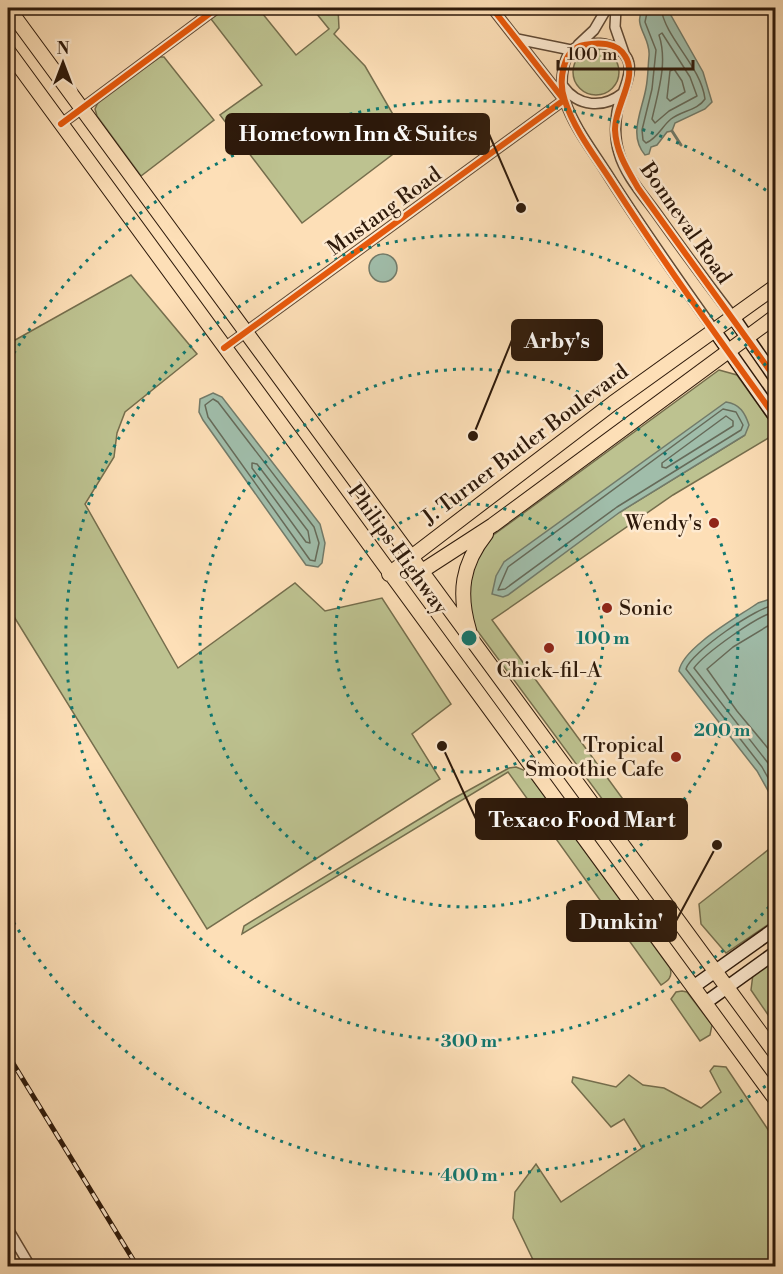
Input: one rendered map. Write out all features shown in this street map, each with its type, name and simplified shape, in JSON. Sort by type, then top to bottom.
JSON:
[{"type":"main road","name":"Philips Highway","points":[[8,8],[776,1054]]},
{"type":"main road","name":"Philips Highway","points":[[8,51],[776,1100]]},
{"type":"main road","name":"J. Turner Butler Boulevard","points":[[389,574],[410,555],[776,286]]},
{"type":"main road","name":"J. Turner Butler Boulevard","points":[[389,574],[422,570],[493,525],[776,316]]},
{"type":"main road","points":[[473,644],[464,612],[463,577],[474,551],[493,525]]},
{"type":"main road","points":[[519,750],[542,735]]},
{"type":"street","points":[[61,124],[218,8]]},
{"type":"street","name":"Bonneval Road","points":[[492,8],[564,100],[582,135],[642,229],[776,418]]},
{"type":"street","points":[[574,48],[594,30],[607,8]]},
{"type":"street","name":"Bonneval Road","points":[[616,8],[615,27],[628,62],[629,79],[617,110],[615,129],[619,154],[638,188],[776,379]]},
{"type":"street","points":[[517,39],[574,48],[597,42],[613,46],[624,53]]},
{"type":"street","name":"Bonneval Road","points":[[564,100],[564,66],[574,48]]},
{"type":"street","points":[[563,86],[573,97],[586,103],[605,103],[623,93]]},
{"type":"street","name":"Mustang Road","points":[[224,348],[564,100]]},
{"type":"street","points":[[693,987],[776,928]]},
{"type":"street","points":[[705,1003],[776,952]]},
{"type":"street","points":[[8,1229],[30,1266]]},
{"type":"green space","points":[[227,8],[258,8],[296,55],[329,29],[312,8],[338,8],[339,28],[334,34],[365,66],[409,142],[302,223],[220,115],[262,85],[211,19]]},
{"type":"green space","points":[[596,49],[612,56],[619,72],[612,88],[596,95],[580,88],[573,72],[580,56]]},
{"type":"green space","points":[[160,57],[164,57],[214,120],[141,176],[97,116],[95,109],[99,100]]},
{"type":"green space","points":[[131,275],[197,354],[125,412],[117,433],[114,457],[85,504],[178,668],[295,583],[325,611],[382,598],[451,704],[412,734],[440,779],[207,929],[8,607],[8,344]]},
{"type":"green space","points":[[719,370],[737,375],[775,428],[775,434],[673,495],[492,620],[644,828],[631,830],[620,823],[476,629],[470,617],[466,581],[488,539]],"holes":[[[745,435],[620,512],[504,562]]]},
{"type":"green space","points":[[516,767],[526,771],[670,968],[670,976],[664,983],[661,985],[508,772],[242,934],[244,926],[449,801],[509,768]]},
{"type":"green space","points":[[768,850],[775,854],[775,920],[726,953],[701,924],[699,904]]},
{"type":"green space","points":[[775,958],[775,1025],[751,990],[753,974]]},
{"type":"green space","points":[[676,992],[687,992],[712,1025],[710,1035],[700,1041],[671,999]]},
{"type":"green space","points":[[714,1066],[726,1067],[775,1140],[775,1266],[536,1266],[513,1218],[515,1192],[536,1164],[561,1202],[642,1148],[624,1119],[611,1127],[572,1082],[573,1077],[616,1087],[629,1075],[643,1085],[664,1088],[701,1108],[721,1092],[710,1071]]},
{"type":"water","points":[[643,8],[665,8],[669,12],[703,72],[712,102],[705,109],[675,123],[672,131],[667,132],[657,145],[651,147],[649,154],[645,155],[637,139],[638,123],[647,84],[649,56],[640,20]]},
{"type":"water","points":[[383,254],[393,258],[397,268],[393,278],[383,282],[373,278],[369,268],[373,258]]},
{"type":"water","points":[[213,393],[222,397],[320,524],[325,543],[322,563],[318,567],[306,565],[203,420],[199,412],[200,399]]},
{"type":"water","points":[[726,402],[735,405],[744,413],[749,425],[745,435],[620,512],[508,595],[503,597],[492,594],[496,576],[504,562]]},
{"type":"water","points":[[776,599],[775,803],[757,771],[679,671],[690,652],[700,643],[758,603]]},
{"type":"waterway","points":[[672,131],[681,145]]},
{"type":"railway","points":[[8,1055],[137,1266]]},
{"type":"cycle path","points":[[61,124],[217,8]]},
{"type":"cycle path","points":[[224,348],[564,100],[492,8]]},
{"type":"cycle path","points":[[776,379],[638,188],[623,160],[617,146],[615,130],[629,73],[629,64],[622,51],[601,43],[577,48],[566,59],[562,76],[565,101],[575,124],[654,246],[776,418]]},
{"type":"place","name":"Hometown Inn & Suites","points":[[521,208]]},
{"type":"place","name":"Arby's","points":[[473,436]]},
{"type":"place","name":"Wendy's","points":[[714,523]]},
{"type":"place","name":"Sonic","points":[[607,608]]},
{"type":"place","name":"Chick-fil-A","points":[[549,648]]},
{"type":"place","name":"Texaco Food Mart","points":[[442,746]]},
{"type":"place","name":"Tropical Smoothie Cafe","points":[[676,757]]},
{"type":"place","name":"Dunkin'","points":[[717,845]]}]
